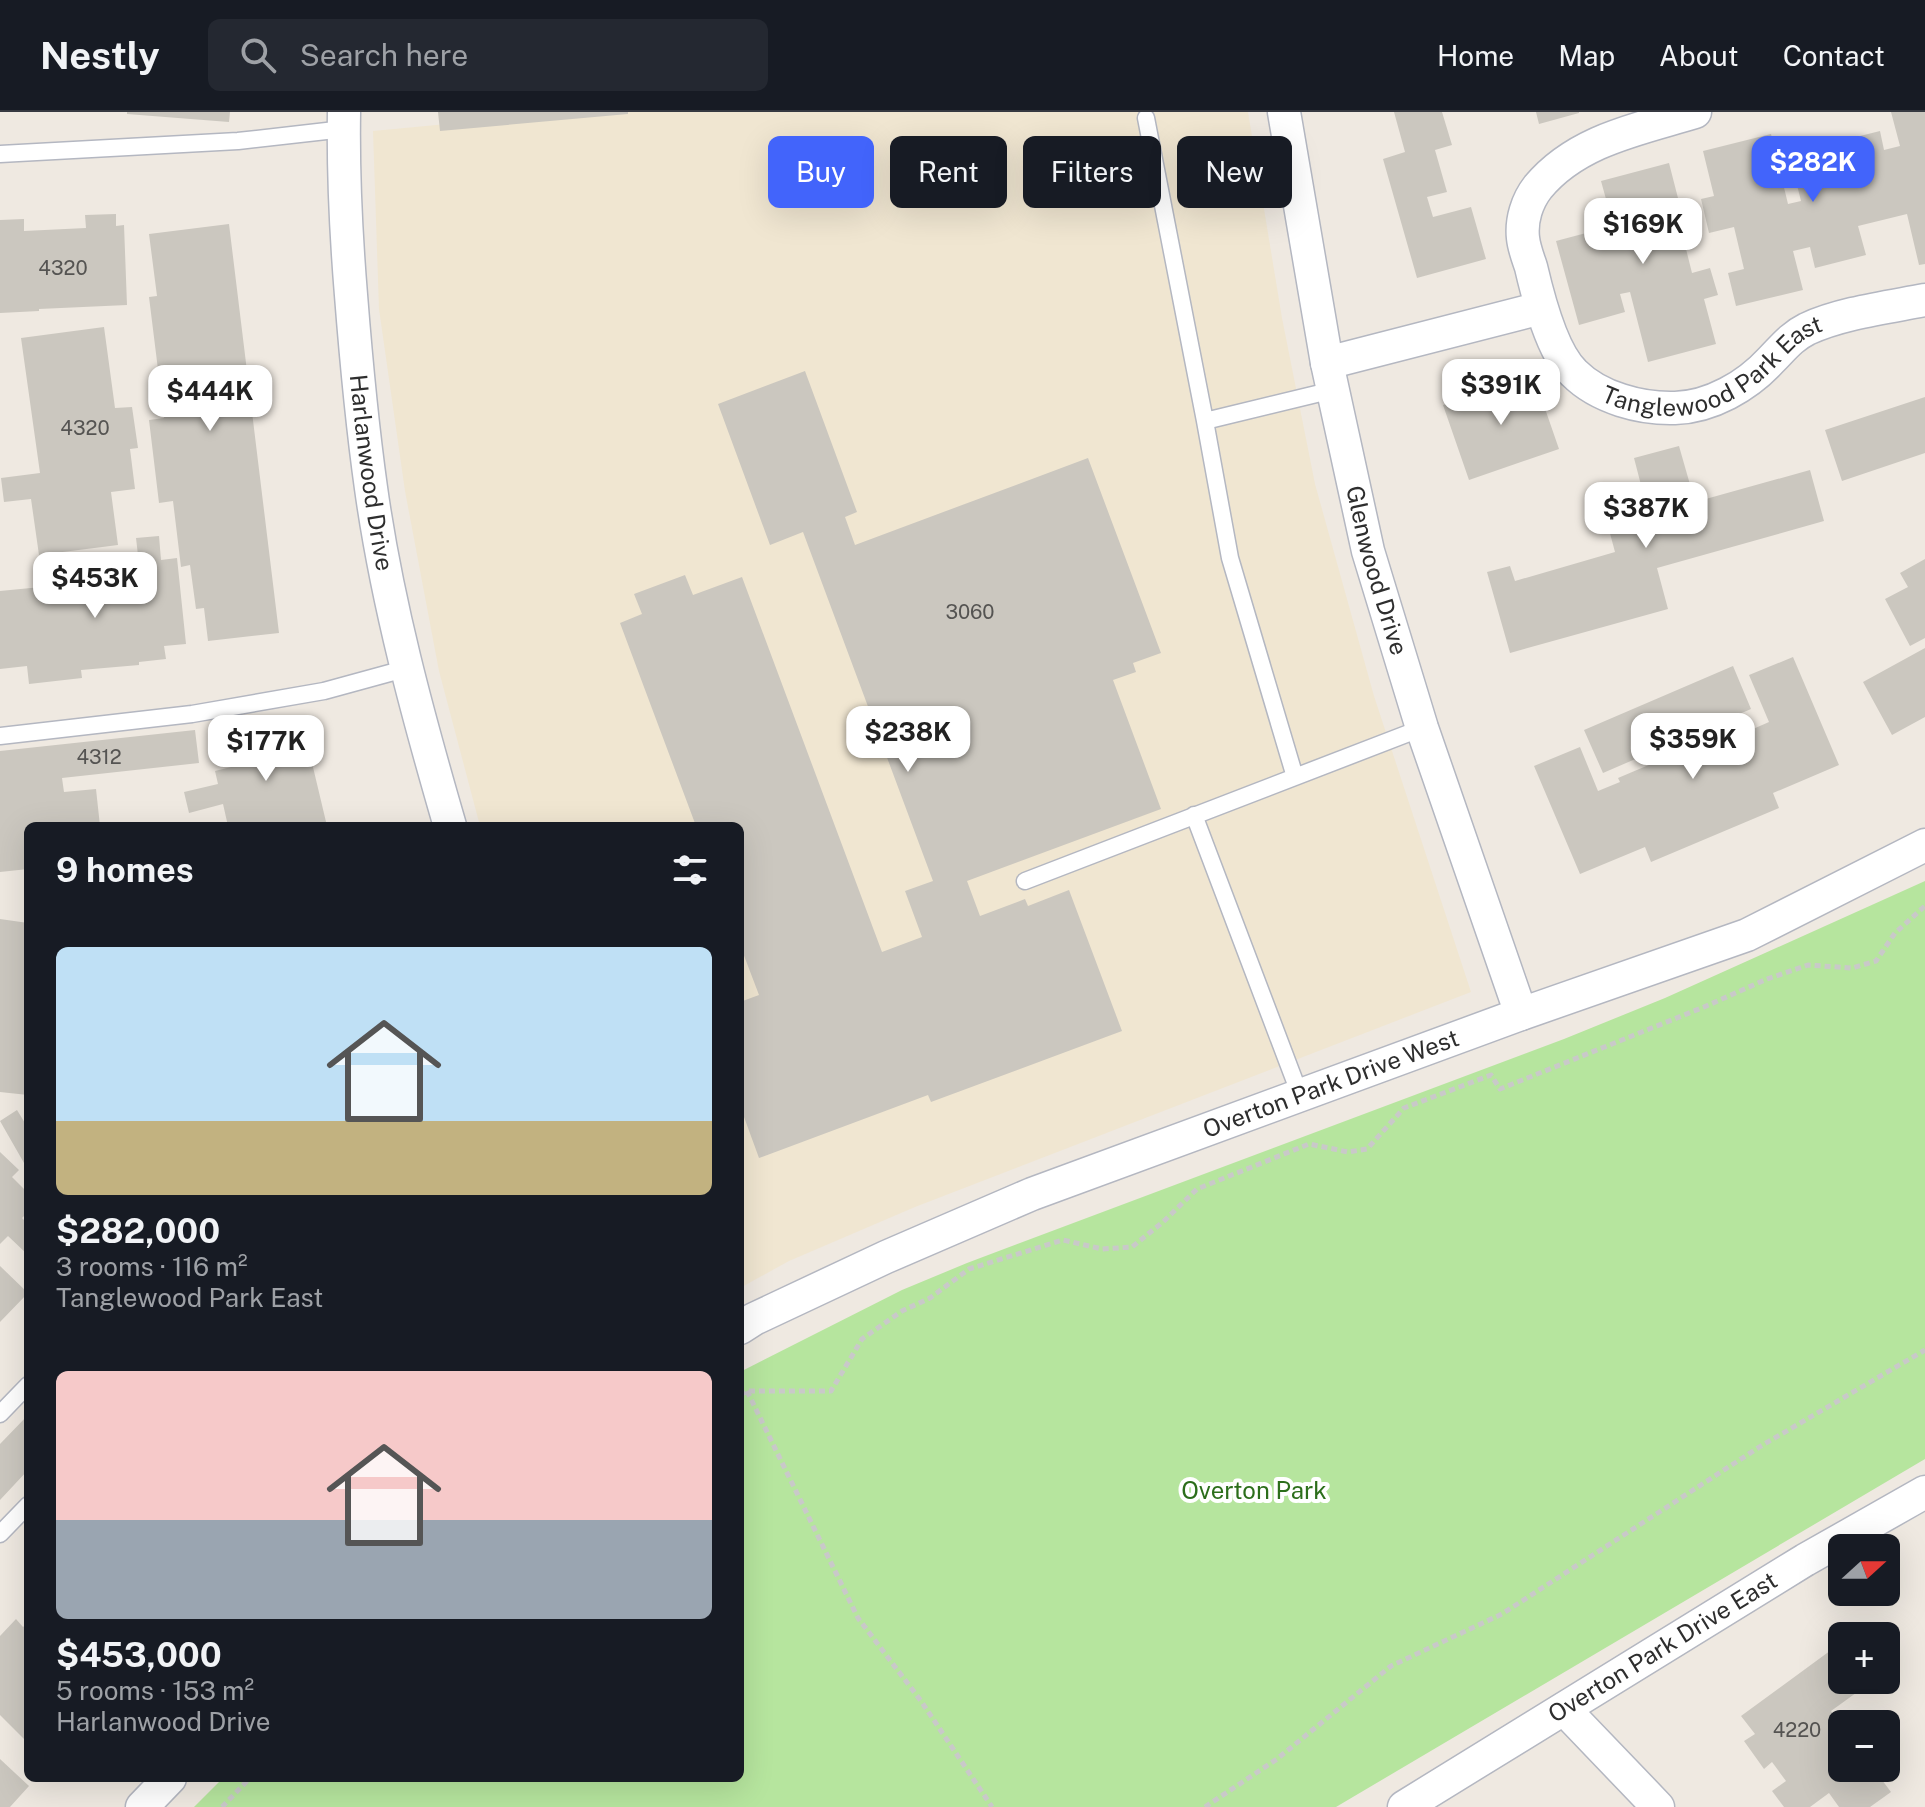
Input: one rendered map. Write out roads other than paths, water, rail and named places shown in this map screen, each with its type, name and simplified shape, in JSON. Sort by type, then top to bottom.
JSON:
[{"type":"street","name":"Glenwood Drive","points":[[1284,112],[1330,376],[1368,551],[1422,728],[1521,1014]]},
{"type":"street","name":"Tanglewood Park East","points":[[1695,112],[1587,147],[1559,165],[1537,189],[1525,209],[1523,238],[1541,308],[1558,348],[1573,373],[1600,391],[1638,405],[1677,408],[1717,399],[1745,383],[1788,340],[1809,328],[1925,300]]},
{"type":"street","name":"Harlanwood Drive","points":[[344,121],[354,344],[371,490],[389,590],[426,744],[449,822]]},
{"type":"street","points":[[1330,376],[1541,308]]},
{"type":"street","name":"Overton Park Drive West","points":[[744,1325],[886,1257],[1032,1194],[1521,1014],[1747,935],[1925,845]]},
{"type":"street","name":"Overton Park Drive East","points":[[1404,1807],[1805,1560],[1925,1492]]},
{"type":"street","points":[[1564,1709],[1658,1807]]},
{"type":"street","points":[[142,1807],[166,1782]]},
{"type":"lane","points":[[1146,118],[1230,558],[1295,777]]},
{"type":"lane","points":[[0,154],[238,141],[344,121]]},
{"type":"lane","points":[[1205,421],[1330,376]]},
{"type":"lane","points":[[0,736],[192,714],[324,691],[408,668]]},
{"type":"lane","points":[[1025,881],[1422,728]]},
{"type":"lane","points":[[1194,815],[1300,1095]]},
{"type":"lane","points":[[0,1414],[24,1389]]},
{"type":"lane","points":[[0,1534],[24,1509]]},
{"type":"park label","name":"Overton Park","points":[[1254,1491]]}]
